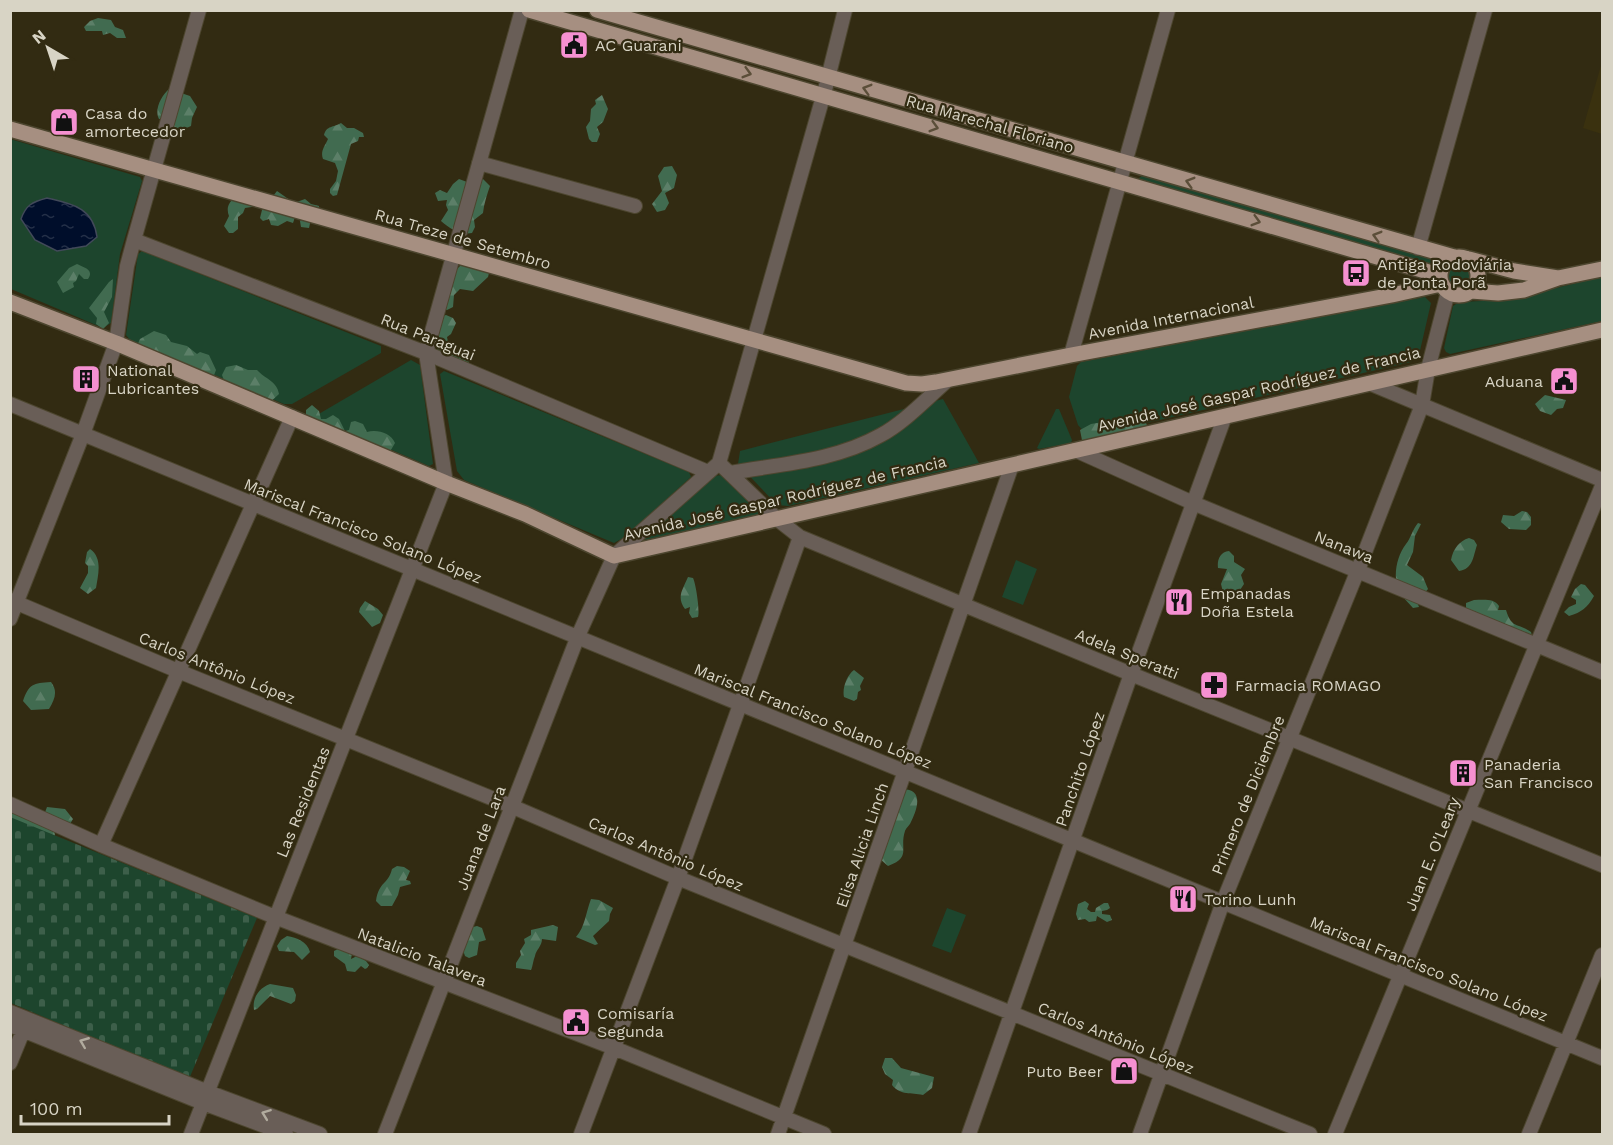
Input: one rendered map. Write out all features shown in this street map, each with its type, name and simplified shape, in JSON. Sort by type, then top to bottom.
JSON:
[{"type":"main road","name":"Rua Marechal Floriano","points":[[529,10],[1119,181],[1443,284]]},
{"type":"main road","name":"Rua Marechal Floriano","points":[[597,10],[1418,248],[1514,271],[1558,278]]},
{"type":"main road","points":[[720,66],[725,48]]},
{"type":"main road","name":"Rua Treze de Setembro","points":[[10,129],[906,383]]},
{"type":"main road","points":[[1037,157],[1043,140]]},
{"type":"main road","points":[[1471,291],[1478,281],[1474,263],[1461,258],[1444,264],[1443,284],[1459,295],[1471,291],[1498,293],[1524,290],[1558,278],[1602,269]]},
{"type":"main road","name":"Avenida Internacional","points":[[906,383],[922,384],[948,380],[1443,284]]},
{"type":"main road","name":"Avenida José Gaspar Rodríguez de Francia","points":[[10,302],[116,343],[446,483],[525,514],[614,556],[1602,330]]},
{"type":"street","points":[[10,619],[14,602],[83,434],[116,343],[127,266],[199,10]]},
{"type":"street","points":[[446,483],[426,353],[522,10]]},
{"type":"street","points":[[614,556],[714,467],[754,340],[845,10]]},
{"type":"street","points":[[1071,355],[1168,10]]},
{"type":"street","points":[[1418,248],[1485,10]]},
{"type":"street","points":[[479,163],[635,206]]},
{"type":"street","name":"Rua Paraguai","points":[[134,240],[730,473]]},
{"type":"street","name":"Primero de Diciembre","points":[[1140,1134],[1223,902],[1358,570],[1422,405],[1443,284]]},
{"type":"street","points":[[730,473],[831,456],[855,447],[882,435],[948,380]]},
{"type":"street","points":[[1369,383],[1602,480]]},
{"type":"street","name":"Mariscal Francisco Solano López","points":[[10,404],[1602,1058]]},
{"type":"street","name":"Panchito López","points":[[969,1134],[1131,674],[1226,416]]},
{"type":"street","points":[[101,844],[292,417]]},
{"type":"street","name":"Nanawa","points":[[1075,450],[1193,503],[1602,672]]},
{"type":"street","name":"Elisa Alicia Linch","points":[[778,1134],[1012,465]]},
{"type":"street","name":"Adela Speratti","points":[[730,473],[777,519],[800,537],[1602,865]]},
{"type":"street","name":"Las Residentas","points":[[191,1134],[446,483]]},
{"type":"street","name":"Juan E. O'Leary","points":[[1335,1134],[1602,486]]},
{"type":"street","points":[[581,1134],[678,878],[800,537]]},
{"type":"street","name":"Juana de Lara","points":[[385,1134],[578,636],[614,556]]},
{"type":"street","name":"Carlos Antônio López","points":[[14,602],[512,806],[678,878],[1310,1134]]},
{"type":"street","name":"Natalicio Talavera","points":[[10,804],[275,917],[614,1048],[824,1134]]},
{"type":"street","points":[[1529,1134],[1602,955]]},
{"type":"street","points":[[10,1012],[21,1025],[205,1098],[289,1131],[320,1134]]},
{"type":"street","points":[[10,1063],[21,1025]]},
{"type":"shaded area","points":[[1602,62],[1602,134],[1583,128]]},
{"type":"green space","points":[[98,18],[111,20],[115,27],[123,30],[126,38],[117,38],[110,33],[103,35],[102,31],[86,31],[84,27],[90,21]]},
{"type":"green space","points":[[169,89],[190,96],[197,107],[191,126],[179,129],[159,119],[157,112],[159,103]]},
{"type":"green space","points":[[602,95],[608,109],[603,122],[597,127],[600,134],[597,142],[592,142],[586,127],[590,121],[591,109],[596,104],[595,100]]},
{"type":"green space","points":[[341,123],[347,128],[354,128],[363,133],[364,137],[359,137],[358,141],[351,144],[337,195],[333,196],[330,189],[336,181],[338,171],[335,163],[323,159],[322,151],[328,139],[324,135],[325,132]]},
{"type":"green space","points":[[10,139],[140,177],[142,181],[120,254],[111,323],[103,328],[11,289]]},
{"type":"green space","points":[[672,166],[677,175],[674,188],[665,193],[669,203],[665,210],[657,212],[652,204],[662,191],[658,176],[664,167]]},
{"type":"green space","points":[[1143,175],[1431,258],[1433,261],[1430,264],[1141,181],[1139,178]]},
{"type":"green space","points":[[482,178],[490,186],[483,213],[474,220],[475,227],[472,233],[455,231],[448,227],[441,221],[448,210],[447,200],[438,201],[435,193],[440,190],[447,193],[459,179],[467,182]]},
{"type":"green space","points":[[252,189],[261,195],[258,206],[245,208],[238,217],[238,229],[229,233],[224,226],[229,216],[230,202],[238,195]]},
{"type":"green space","points":[[277,191],[294,203],[305,199],[319,206],[319,213],[311,219],[309,228],[301,227],[300,221],[303,218],[295,217],[293,223],[287,221],[278,226],[271,225],[269,219],[263,221],[260,218],[262,210]]},
{"type":"green space","points":[[142,251],[381,346],[381,353],[292,404],[284,404],[130,340],[126,335],[138,254]]},
{"type":"green space","points":[[464,262],[490,269],[488,277],[473,291],[460,289],[454,295],[453,307],[443,309],[450,281],[454,279],[456,270]]},
{"type":"green space","points":[[1460,262],[1469,266],[1473,275],[1469,284],[1460,288],[1451,284],[1447,275],[1451,266]]},
{"type":"green space","points":[[77,264],[87,269],[90,276],[84,279],[79,274],[73,283],[74,287],[63,293],[57,282],[69,268]]},
{"type":"green space","points":[[1602,277],[1602,321],[1450,354],[1444,348],[1453,306],[1459,302],[1505,300]]},
{"type":"green space","points":[[113,279],[112,297],[104,312],[109,323],[103,329],[96,324],[97,318],[89,308]]},
{"type":"green space","points":[[1425,297],[1431,303],[1419,355],[1411,362],[1095,435],[1086,434],[1078,425],[1069,397],[1077,366],[1081,362]]},
{"type":"green space","points":[[443,316],[453,318],[456,323],[447,337],[448,342],[467,353],[470,360],[467,366],[434,350]]},
{"type":"green space","points":[[154,331],[166,335],[171,342],[187,346],[197,354],[200,352],[209,355],[216,370],[213,378],[136,348],[140,339]]},
{"type":"green space","points":[[411,360],[420,365],[433,464],[429,466],[317,418],[317,415]]},
{"type":"green space","points":[[236,365],[248,370],[257,370],[273,383],[279,394],[267,405],[225,383],[222,375],[226,367]]},
{"type":"green space","points":[[444,371],[689,472],[691,477],[625,537],[614,543],[464,480],[457,471],[440,374]]},
{"type":"green space","points":[[1545,395],[1566,400],[1563,408],[1557,409],[1551,415],[1540,411],[1535,404]]},
{"type":"green space","points":[[943,399],[979,463],[788,506],[777,505],[738,464],[740,451]]},
{"type":"green space","points":[[312,405],[319,411],[321,419],[333,415],[339,419],[345,431],[349,430],[351,422],[355,421],[363,424],[367,432],[383,433],[395,443],[388,455],[306,423],[306,410]]},
{"type":"green space","points":[[1056,409],[1059,409],[1072,440],[1071,443],[1039,449],[1037,448]]},
{"type":"green space","points":[[1130,415],[1143,415],[1148,428],[1088,447],[1082,440],[1080,430],[1091,424],[1115,423]]},
{"type":"green space","points":[[722,475],[759,513],[757,516],[645,540],[644,538],[714,476]]},
{"type":"green space","points":[[1522,511],[1527,512],[1531,517],[1531,525],[1526,530],[1509,529],[1501,522],[1503,515],[1514,516]]},
{"type":"green space","points":[[1418,523],[1421,524],[1415,536],[1413,552],[1407,565],[1423,577],[1428,589],[1417,602],[1419,607],[1413,608],[1398,589],[1396,571],[1400,554]]},
{"type":"green space","points":[[1469,538],[1477,545],[1470,565],[1459,571],[1451,560],[1452,556],[1459,543]]},
{"type":"green space","points":[[90,549],[97,557],[98,572],[96,588],[88,594],[80,588],[88,573],[88,566],[85,563],[87,552]]},
{"type":"green space","points":[[1229,551],[1234,556],[1234,562],[1245,569],[1241,575],[1244,584],[1240,590],[1231,595],[1223,592],[1221,584],[1227,569],[1218,568],[1221,555]]},
{"type":"green space","points":[[1016,560],[1037,569],[1023,605],[1002,597]]},
{"type":"green space","points":[[688,577],[693,578],[695,586],[698,617],[692,618],[689,613],[690,607],[685,609],[681,601],[681,593]]},
{"type":"green space","points":[[1581,584],[1585,585],[1594,596],[1584,609],[1569,616],[1564,612],[1576,604],[1576,600],[1571,597]]},
{"type":"green space","points":[[1474,600],[1488,600],[1497,603],[1498,610],[1506,610],[1513,623],[1531,632],[1532,636],[1528,639],[1470,613],[1466,608],[1466,603]]},
{"type":"green space","points":[[365,601],[383,615],[380,623],[372,627],[359,612]]},
{"type":"green space","points":[[854,670],[864,678],[860,686],[861,690],[854,701],[844,697],[844,686]]},
{"type":"green space","points":[[51,682],[55,695],[49,709],[31,710],[23,701],[27,691],[32,685]]},
{"type":"green space","points":[[902,789],[914,792],[917,807],[905,831],[902,856],[888,866],[880,859]]},
{"type":"green space","points":[[10,807],[44,815],[47,807],[65,809],[73,819],[67,829],[54,828],[55,836],[11,823]]},
{"type":"green space","points":[[10,817],[257,918],[189,1079],[11,1003]]},
{"type":"green space","points":[[397,866],[410,871],[406,880],[411,884],[400,887],[392,906],[381,906],[376,901],[379,890],[392,869]]},
{"type":"green space","points":[[591,899],[599,900],[613,908],[609,921],[593,936],[598,944],[595,945],[576,937]]},
{"type":"green space","points":[[1085,901],[1089,904],[1087,909],[1091,912],[1095,912],[1096,908],[1104,903],[1108,903],[1110,908],[1102,911],[1102,914],[1110,915],[1112,920],[1107,922],[1097,916],[1096,921],[1078,920],[1076,914],[1078,904]]},
{"type":"green space","points":[[947,908],[966,915],[951,953],[932,946]]},
{"type":"green space","points":[[553,925],[558,927],[556,941],[542,939],[531,970],[516,968],[521,955],[520,951],[525,943],[524,939],[531,935],[531,930]]},
{"type":"green space","points":[[477,926],[482,928],[486,940],[479,942],[477,955],[469,958],[465,956],[462,947],[468,940],[467,934]]},
{"type":"green space","points":[[287,936],[301,941],[309,948],[310,952],[302,960],[294,952],[279,951],[277,946]]},
{"type":"green space","points":[[338,949],[343,951],[346,949],[352,954],[351,959],[357,956],[369,965],[365,969],[361,966],[355,972],[347,971],[345,964],[334,956],[334,951]]},
{"type":"green space","points":[[270,984],[293,988],[296,995],[295,1001],[291,1004],[270,996],[254,1010],[257,994]]},
{"type":"green space","points":[[885,1058],[892,1058],[901,1068],[934,1077],[932,1088],[923,1095],[899,1091],[892,1085],[893,1080],[885,1074],[882,1067]]},
{"type":"water","points":[[47,198],[80,208],[91,219],[97,237],[86,246],[57,251],[35,240],[21,219],[30,205]]},
{"type":"place","name":"AC Guarani","points":[[574,45]]},
{"type":"place","name":"Casa do amortecedor","points":[[64,122]]},
{"type":"place","name":"Antiga Rodoviária de Ponta Porã","points":[[1356,273]]},
{"type":"place","name":"National Lubricantes","points":[[86,379]]},
{"type":"place","name":"Aduana","points":[[1564,381]]},
{"type":"place","name":"Empanadas Doña Estela","points":[[1179,602]]},
{"type":"place","name":"Farmacia ROMAGO","points":[[1214,685]]},
{"type":"place","name":"Panaderia San Francisco","points":[[1463,773]]},
{"type":"place","name":"Torino Lunh","points":[[1183,899]]},
{"type":"place","name":"Comisaría Segunda","points":[[576,1022]]},
{"type":"place","name":"Puto Beer","points":[[1124,1071]]}]
